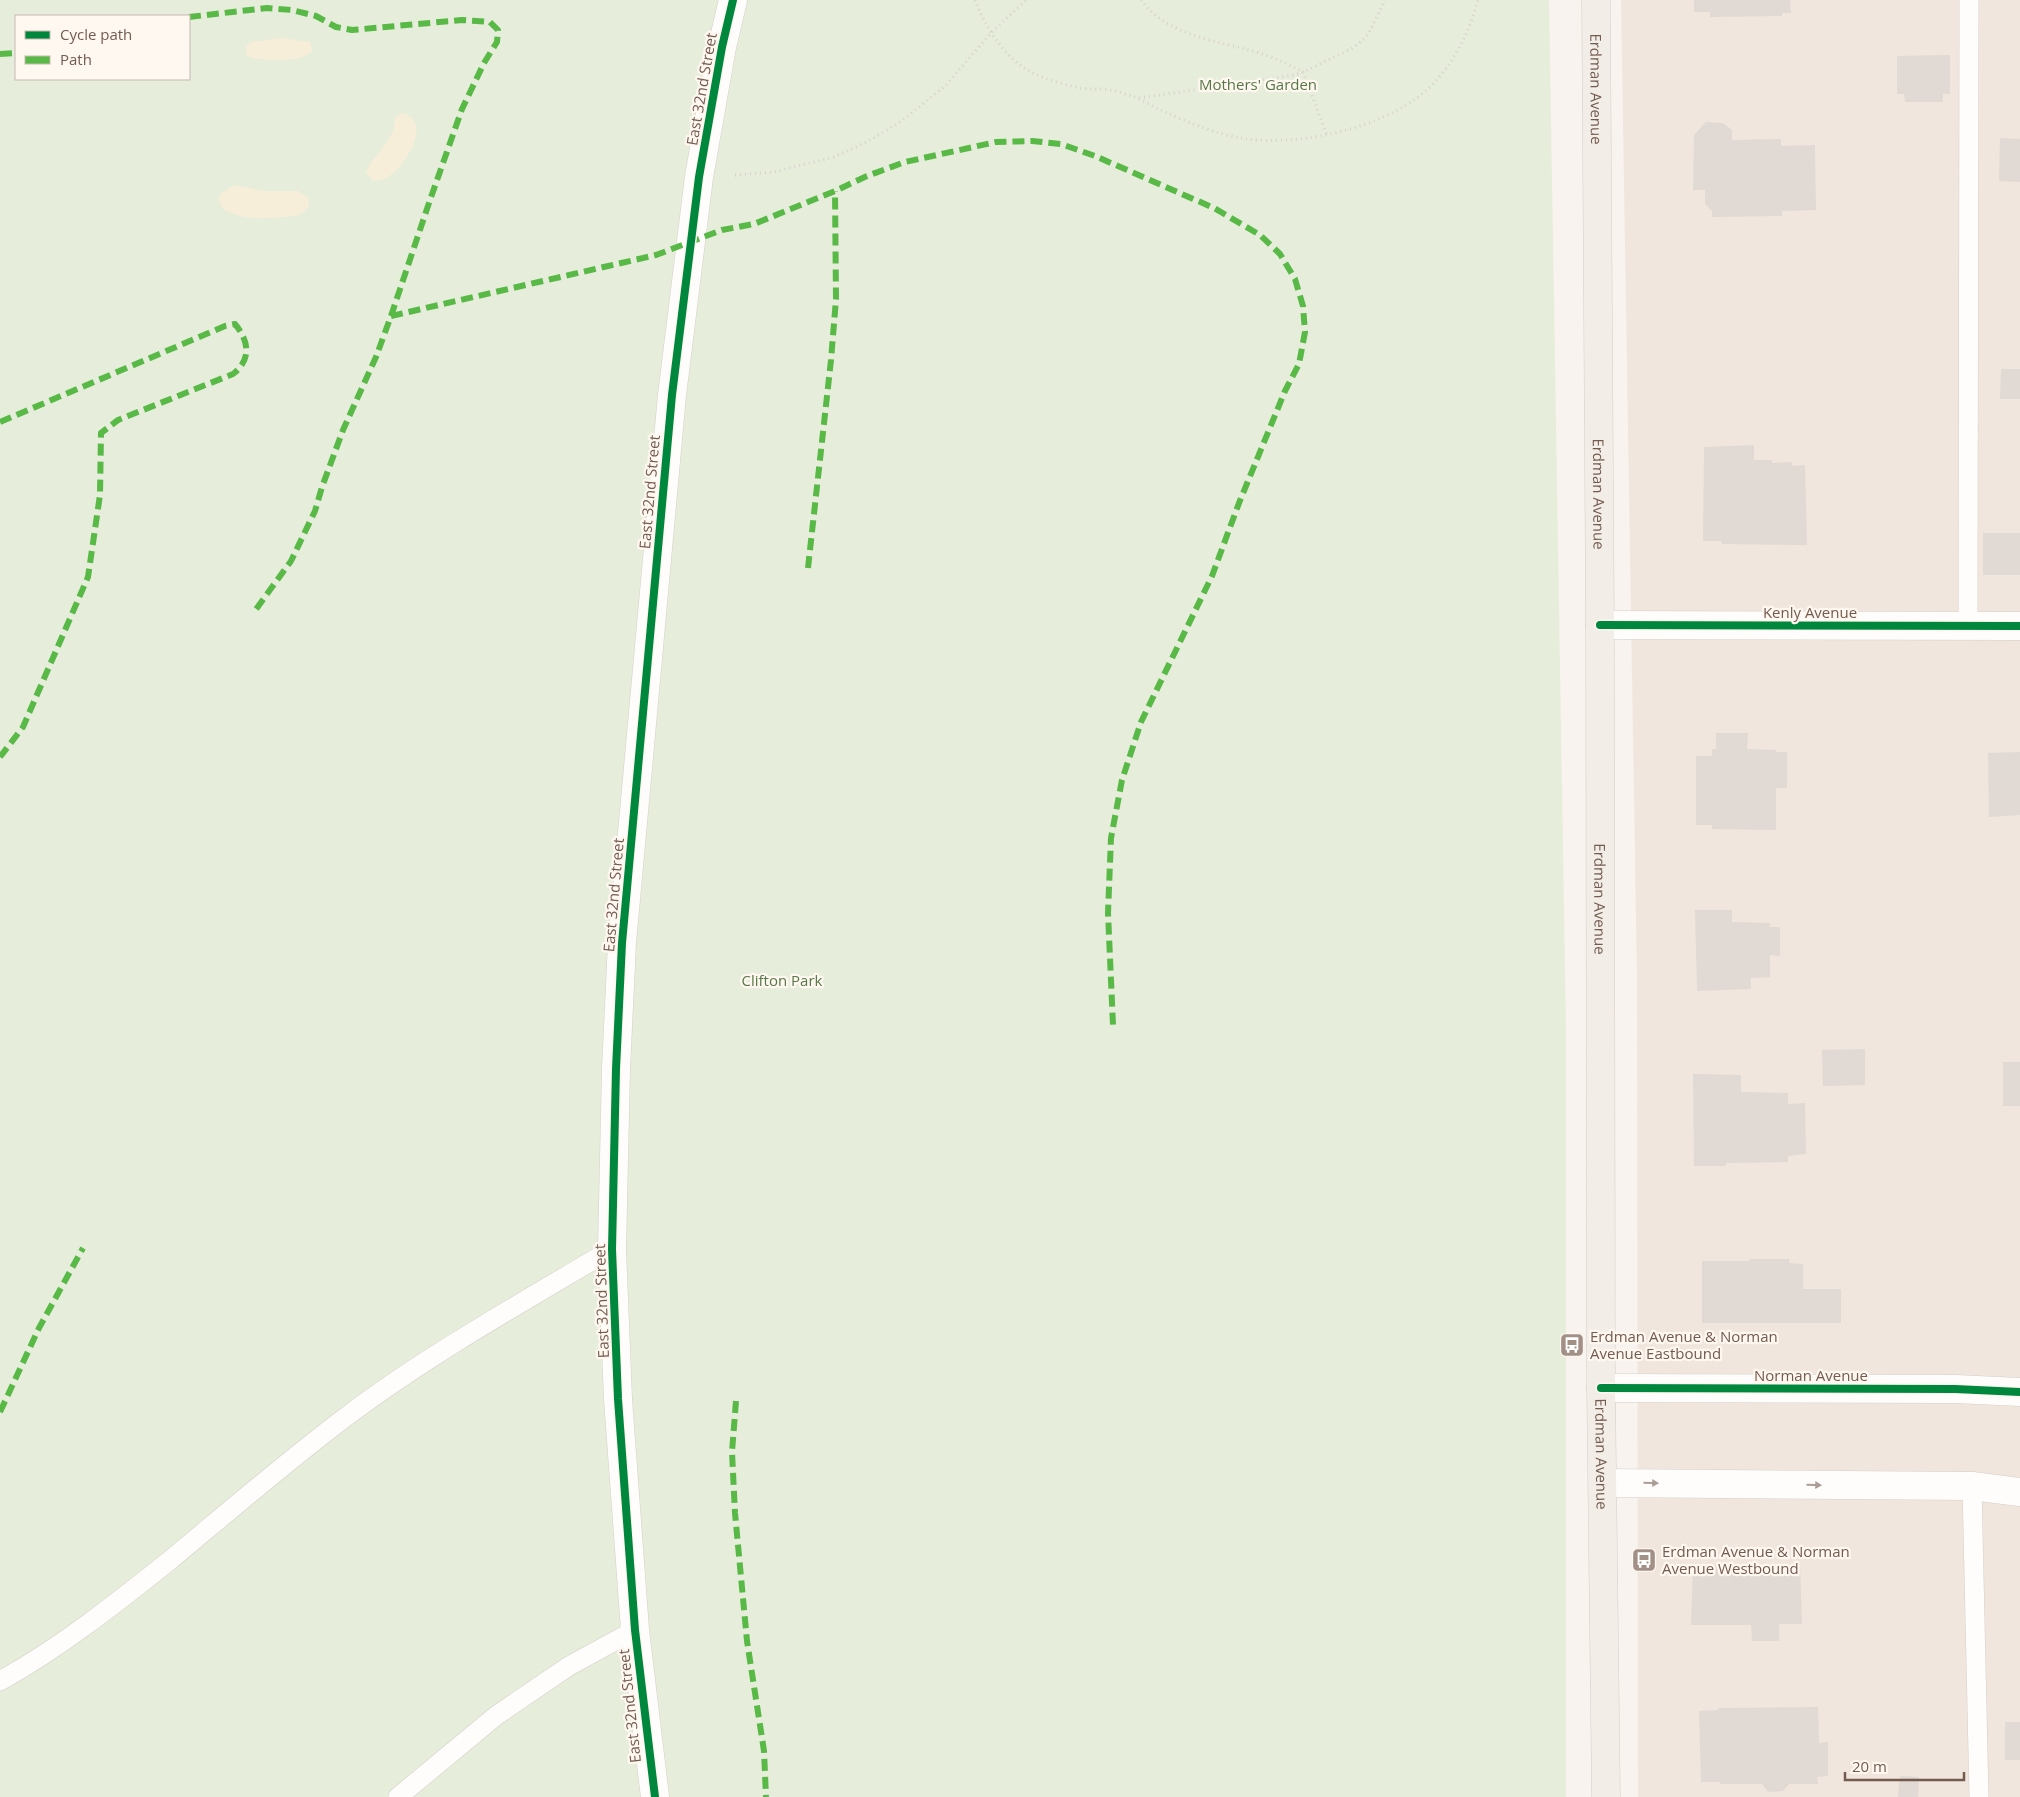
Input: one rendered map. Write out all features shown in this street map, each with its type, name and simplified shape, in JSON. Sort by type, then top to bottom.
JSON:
[{"type":"main road","name":"Erdman Avenue","points":[[1596,0],[1600,625],[1601,1388],[1606,1797]]},
{"type":"street","name":"East 32nd Street","points":[[655,1797],[634,1630],[618,1399],[612,1249],[616,1069],[622,943],[672,395],[699,178],[722,47],[733,0]]},
{"type":"street","name":"Kenly Avenue","points":[[1600,625],[2020,626]]},
{"type":"street","name":"Norman Avenue","points":[[1601,1388],[1945,1388],[2020,1392]]},
{"type":"street","points":[[1603,1483],[1972,1486],[2020,1492]]},
{"type":"lane","points":[[1968,626],[1969,0]]},
{"type":"lane","points":[[0,1681],[77,1632],[118,1601],[318,1439],[400,1378],[612,1249]]},
{"type":"lane","points":[[1972,1486],[1979,1797]]},
{"type":"lane","points":[[398,1797],[497,1715],[569,1666],[634,1630]]},
{"type":"path","points":[[975,0],[991,33],[1011,57],[1029,71],[1081,88],[1109,90],[1138,98],[1196,125],[1240,138],[1278,139],[1315,138],[1327,135],[1388,115],[1410,102],[1434,83],[1464,42],[1478,0]]},
{"type":"path","points":[[726,176],[774,172],[834,157],[867,142],[903,120],[946,85],[991,33],[1026,0]]},
{"type":"path","points":[[1141,0],[1147,8],[1163,21],[1184,31],[1262,54],[1303,72],[1327,135]]},
{"type":"path","points":[[1138,98],[1303,72],[1353,48],[1368,35],[1385,0]]},
{"type":"shaded area","points":[[1621,0],[2020,0],[2020,1797],[1638,1797],[1637,980]]},
{"type":"green space","name":"Clifton Park","points":[[0,0],[1549,0],[1566,1035],[1566,1797],[0,1797]]},
{"type":"sand","points":[[281,38],[310,42],[312,51],[300,58],[279,60],[263,60],[246,54],[246,47],[252,42]]},
{"type":"sand","points":[[402,113],[411,118],[416,125],[413,144],[402,164],[395,172],[384,179],[373,181],[366,172],[389,139],[395,125],[395,117]]},
{"type":"sand","points":[[234,185],[263,191],[298,191],[308,198],[309,206],[300,215],[260,218],[240,216],[222,208],[219,198],[222,193]]},
{"type":"building","points":[[1694,0],[1790,0],[1791,13],[1782,13],[1782,16],[1710,17],[1710,12],[1694,12]]},
{"type":"building","points":[[1950,55],[1950,94],[1943,94],[1943,102],[1905,102],[1904,94],[1897,94],[1897,56]]},
{"type":"building","points":[[1706,122],[1723,123],[1732,130],[1732,140],[1781,139],[1781,146],[1815,145],[1816,210],[1782,211],[1782,216],[1712,217],[1712,211],[1705,204],[1705,190],[1693,190],[1694,135]]},
{"type":"building","points":[[2000,138],[2020,139],[2020,182],[1999,181]]},
{"type":"building","points":[[2001,369],[2020,369],[2020,399],[2000,399]]},
{"type":"building","points":[[1754,445],[1754,460],[1772,460],[1772,463],[1792,462],[1792,466],[1805,465],[1807,545],[1722,544],[1721,541],[1703,541],[1704,447]]},
{"type":"building","points":[[1983,533],[2020,533],[2020,575],[1983,575]]},
{"type":"building","points":[[1716,733],[1748,733],[1747,749],[1787,752],[1787,788],[1776,788],[1776,830],[1712,829],[1712,825],[1696,825],[1696,756],[1712,756],[1712,749],[1716,749]]},
{"type":"building","points":[[2020,752],[2020,815],[1989,817],[1988,753]]},
{"type":"building","points":[[1695,910],[1732,910],[1732,922],[1770,923],[1770,927],[1780,927],[1780,956],[1770,955],[1770,977],[1751,978],[1751,989],[1697,991]]},
{"type":"building","points":[[1865,1049],[1865,1085],[1823,1086],[1822,1050]]},
{"type":"building","points":[[2003,1062],[2020,1062],[2020,1106],[2003,1106]]},
{"type":"building","points":[[1693,1074],[1741,1075],[1741,1092],[1788,1093],[1788,1104],[1805,1103],[1806,1154],[1788,1156],[1788,1162],[1726,1163],[1726,1166],[1694,1166]]},
{"type":"building","points":[[1750,1259],[1789,1259],[1789,1263],[1803,1264],[1803,1289],[1841,1289],[1841,1323],[1702,1323],[1702,1261],[1750,1261]]},
{"type":"building","points":[[1693,1566],[1800,1566],[1802,1624],[1779,1624],[1779,1641],[1752,1641],[1751,1625],[1691,1625]]},
{"type":"building","points":[[1818,1707],[1819,1743],[1828,1742],[1828,1776],[1817,1777],[1818,1784],[1789,1784],[1783,1791],[1768,1792],[1762,1784],[1701,1782],[1699,1711],[1719,1710],[1718,1708]]},
{"type":"building","points":[[2005,1722],[2020,1722],[2020,1760],[2005,1760]]},
{"type":"building","points":[[1900,1776],[1919,1777],[1918,1797],[1898,1797]]},
{"type":"marked path","points":[[190,17],[267,8],[292,10],[316,16],[336,27],[352,30],[462,20],[490,22],[498,30],[497,42],[484,63],[462,109],[391,316],[376,357],[343,430],[315,511],[291,561],[254,612]]},
{"type":"marked path","points":[[0,54],[15,53]]},
{"type":"marked path","points":[[391,316],[656,255],[722,230],[754,224],[905,162],[996,142],[1032,141],[1061,144],[1095,156],[1214,208],[1260,235],[1280,254],[1295,279],[1303,306],[1305,332],[1299,364],[1285,391],[1239,503],[1212,576],[1141,722],[1122,780],[1111,838],[1108,913],[1113,1025]]},
{"type":"marked path","points":[[808,568],[836,299],[835,191]]},
{"type":"marked path","points":[[0,422],[225,326],[235,324],[246,343],[246,356],[233,374],[118,420],[101,433],[100,495],[88,577],[23,727],[0,757]]},
{"type":"marked path","points":[[0,1412],[39,1328],[83,1248]]},
{"type":"marked path","points":[[736,1401],[732,1452],[735,1513],[747,1641],[764,1751],[766,1797]]},
{"type":"cycle path","points":[[655,1797],[635,1630],[618,1399],[612,1249],[616,1069],[622,943],[672,395],[699,177],[722,47],[733,0]]},
{"type":"cycle path","points":[[1600,625],[2020,626]]},
{"type":"cycle path","points":[[1601,1388],[1955,1389],[2020,1392]]},
{"type":"place","name":"Erdman Avenue & Norman Avenue Eastbound","points":[[1572,1345]]},
{"type":"place","name":"Erdman Avenue & Norman Avenue Westbound","points":[[1644,1560]]},
{"type":"park label","name":"Mothers' Garden","points":[[1258,84]]}]
